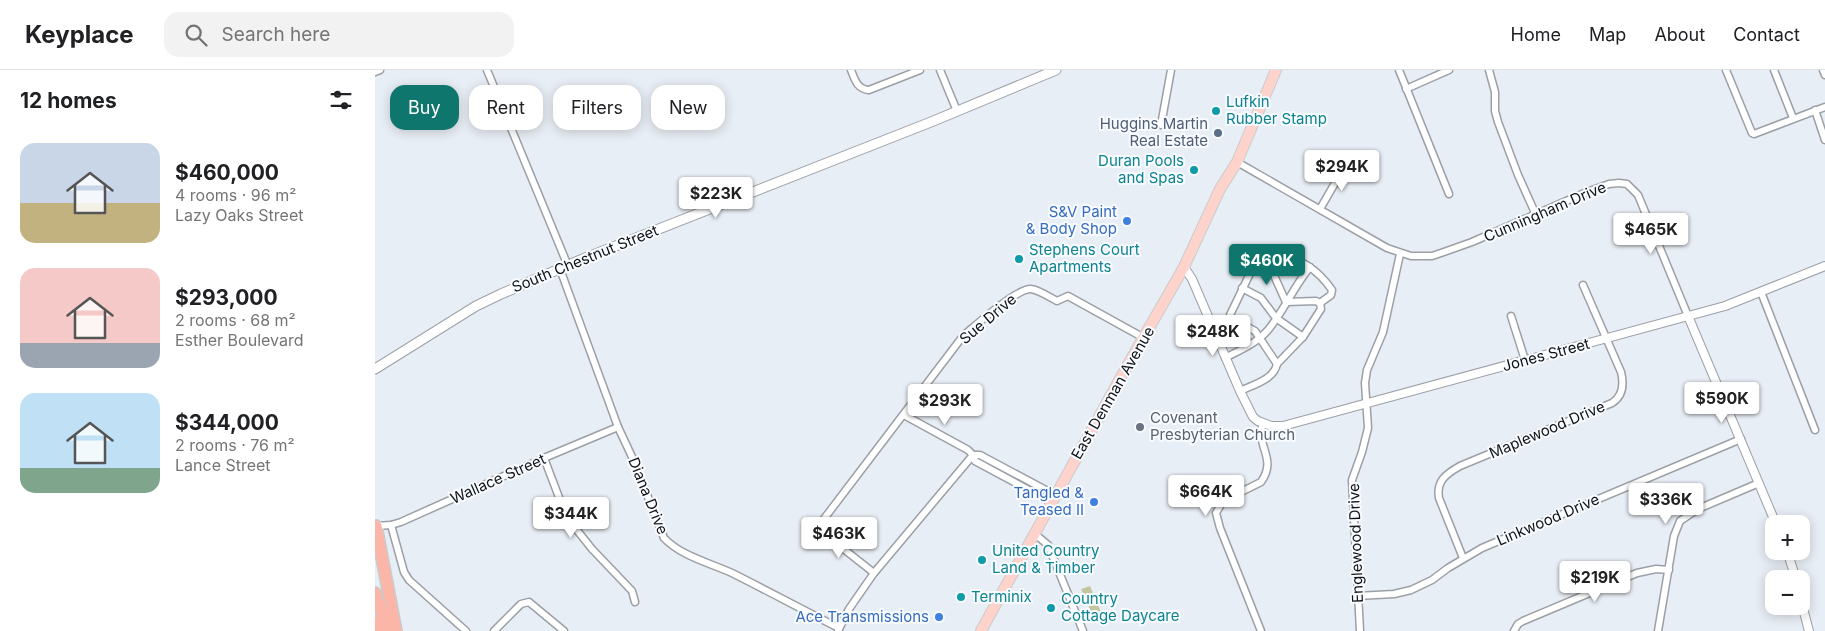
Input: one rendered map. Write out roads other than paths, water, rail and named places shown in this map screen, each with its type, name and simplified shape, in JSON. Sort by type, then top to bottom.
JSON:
[{"type":"highway","points":[[376,522],[396,631]]},
{"type":"highway","points":[[375,593],[388,631]]},
{"type":"highway","points":[[375,622],[378,631]]},
{"type":"main road","name":"South Chestnut Street","points":[[375,369],[476,306],[564,268],[957,111],[1040,73],[1056,70]]},
{"type":"main road","name":"East Denman Avenue","points":[[981,631],[1184,267],[1220,189],[1237,162],[1276,70]]},
{"type":"street","points":[[375,72],[380,70]]},
{"type":"street","name":"Diana Drive","points":[[487,70],[564,268],[618,427],[664,538],[669,544],[733,574],[838,630]]},
{"type":"street","points":[[851,70],[856,84],[860,88],[869,90],[920,70]]},
{"type":"street","points":[[941,70],[957,111]]},
{"type":"street","points":[[1161,125],[1171,70]]},
{"type":"street","points":[[1399,70],[1449,194]]},
{"type":"street","points":[[1407,89],[1449,70]]},
{"type":"street","points":[[1489,70],[1495,92],[1495,111],[1498,122],[1518,175],[1536,215]]},
{"type":"street","points":[[1727,70],[1754,134],[1825,107]]},
{"type":"street","points":[[1774,70],[1793,118]]},
{"type":"street","points":[[1823,70],[1825,75]]},
{"type":"street","points":[[1815,110],[1825,140]]},
{"type":"street","name":"Cunningham Drive","points":[[1237,162],[1387,248],[1400,254],[1420,257],[1441,253],[1472,242],[1609,184],[1627,184],[1638,195],[1772,515]]},
{"type":"street","points":[[1320,209],[1346,164]]},
{"type":"street","name":"Englewood Drive","points":[[1360,631],[1352,480],[1368,428],[1365,383],[1367,370],[1383,332],[1400,254]]},
{"type":"street","points":[[1268,262],[1273,256],[1280,255],[1303,262],[1310,267],[1332,290],[1331,295],[1320,303]]},
{"type":"street","points":[[1268,262],[1260,261],[1254,263],[1231,310],[1230,318],[1255,331],[1277,364]]},
{"type":"street","points":[[1268,262],[1286,302]]},
{"type":"street","name":"Jones Street","points":[[1263,423],[1271,426],[1283,426],[1607,339],[1725,306],[1825,266]]},
{"type":"street","points":[[1184,267],[1192,279],[1239,391],[1253,417],[1263,423],[1260,433],[1269,463],[1265,477],[1261,482],[1223,501],[1216,513],[1220,528],[1261,631]]},
{"type":"street","points":[[1225,358],[1259,338],[1268,330],[1299,280],[1310,267]]},
{"type":"street","name":"Maplewood Drive","points":[[1463,558],[1439,498],[1437,490],[1442,478],[1460,466],[1617,400],[1621,394],[1623,380],[1618,363],[1583,285]]},
{"type":"street","points":[[1242,288],[1261,298],[1276,318],[1303,337]]},
{"type":"street","name":"Sue Drive","points":[[874,573],[817,528],[963,336],[1006,301],[1032,289],[1057,300],[1068,296],[1144,338]]},
{"type":"street","points":[[1761,292],[1815,430]]},
{"type":"street","points":[[1286,302],[1316,301],[1320,303]]},
{"type":"street","points":[[1239,391],[1266,379],[1276,368],[1277,364],[1303,337],[1321,309],[1320,303]]},
{"type":"street","points":[[1511,316],[1525,360]]},
{"type":"street","points":[[904,415],[968,450],[973,455],[975,461],[1053,499]]},
{"type":"street","name":"Wallace Street","points":[[376,522],[391,525],[618,427]]},
{"type":"street","name":"Linkwood Drive","points":[[1357,596],[1394,594],[1411,590],[1432,580],[1463,558],[1482,548],[1741,439]]},
{"type":"street","points":[[838,630],[849,609],[874,573],[973,455]]},
{"type":"street","points":[[544,458],[560,500],[576,529],[592,549],[632,591],[635,602]]},
{"type":"street","points":[[1658,631],[1674,536],[1680,521],[1698,509],[1759,483]]},
{"type":"street","points":[[391,525],[404,572],[409,580],[466,631]]},
{"type":"street","points":[[1035,534],[1048,545],[1083,631]]},
{"type":"street","points":[[1513,631],[1523,621],[1637,573],[1656,569],[1669,570]]},
{"type":"street","points":[[494,631],[525,602],[533,605],[564,631]]},
{"type":"street","points":[[1805,615],[1809,631]]},
{"type":"place","name":"Lufkin Rubber Stamp","points":[[1216,111]]},
{"type":"place","name":"Huggins Martin Real Estate","points":[[1218,133]]},
{"type":"place","name":"Duran Pools and Spas","points":[[1194,170]]},
{"type":"place","name":"S&V Paint & Body Shop","points":[[1127,221]]},
{"type":"place","name":"Stephens Court Apartments","points":[[1019,259]]},
{"type":"place","name":"Covenant Presbyterian Church","points":[[1140,427]]},
{"type":"place","name":"Tangled & Teased II","points":[[1094,502]]},
{"type":"place","name":"United Country Land & Timber","points":[[982,560]]},
{"type":"place","name":"Terminix","points":[[961,597]]},
{"type":"place","name":"Country Cottage Daycare","points":[[1051,608]]},
{"type":"place","name":"Ace Transmissions","points":[[939,617]]}]
